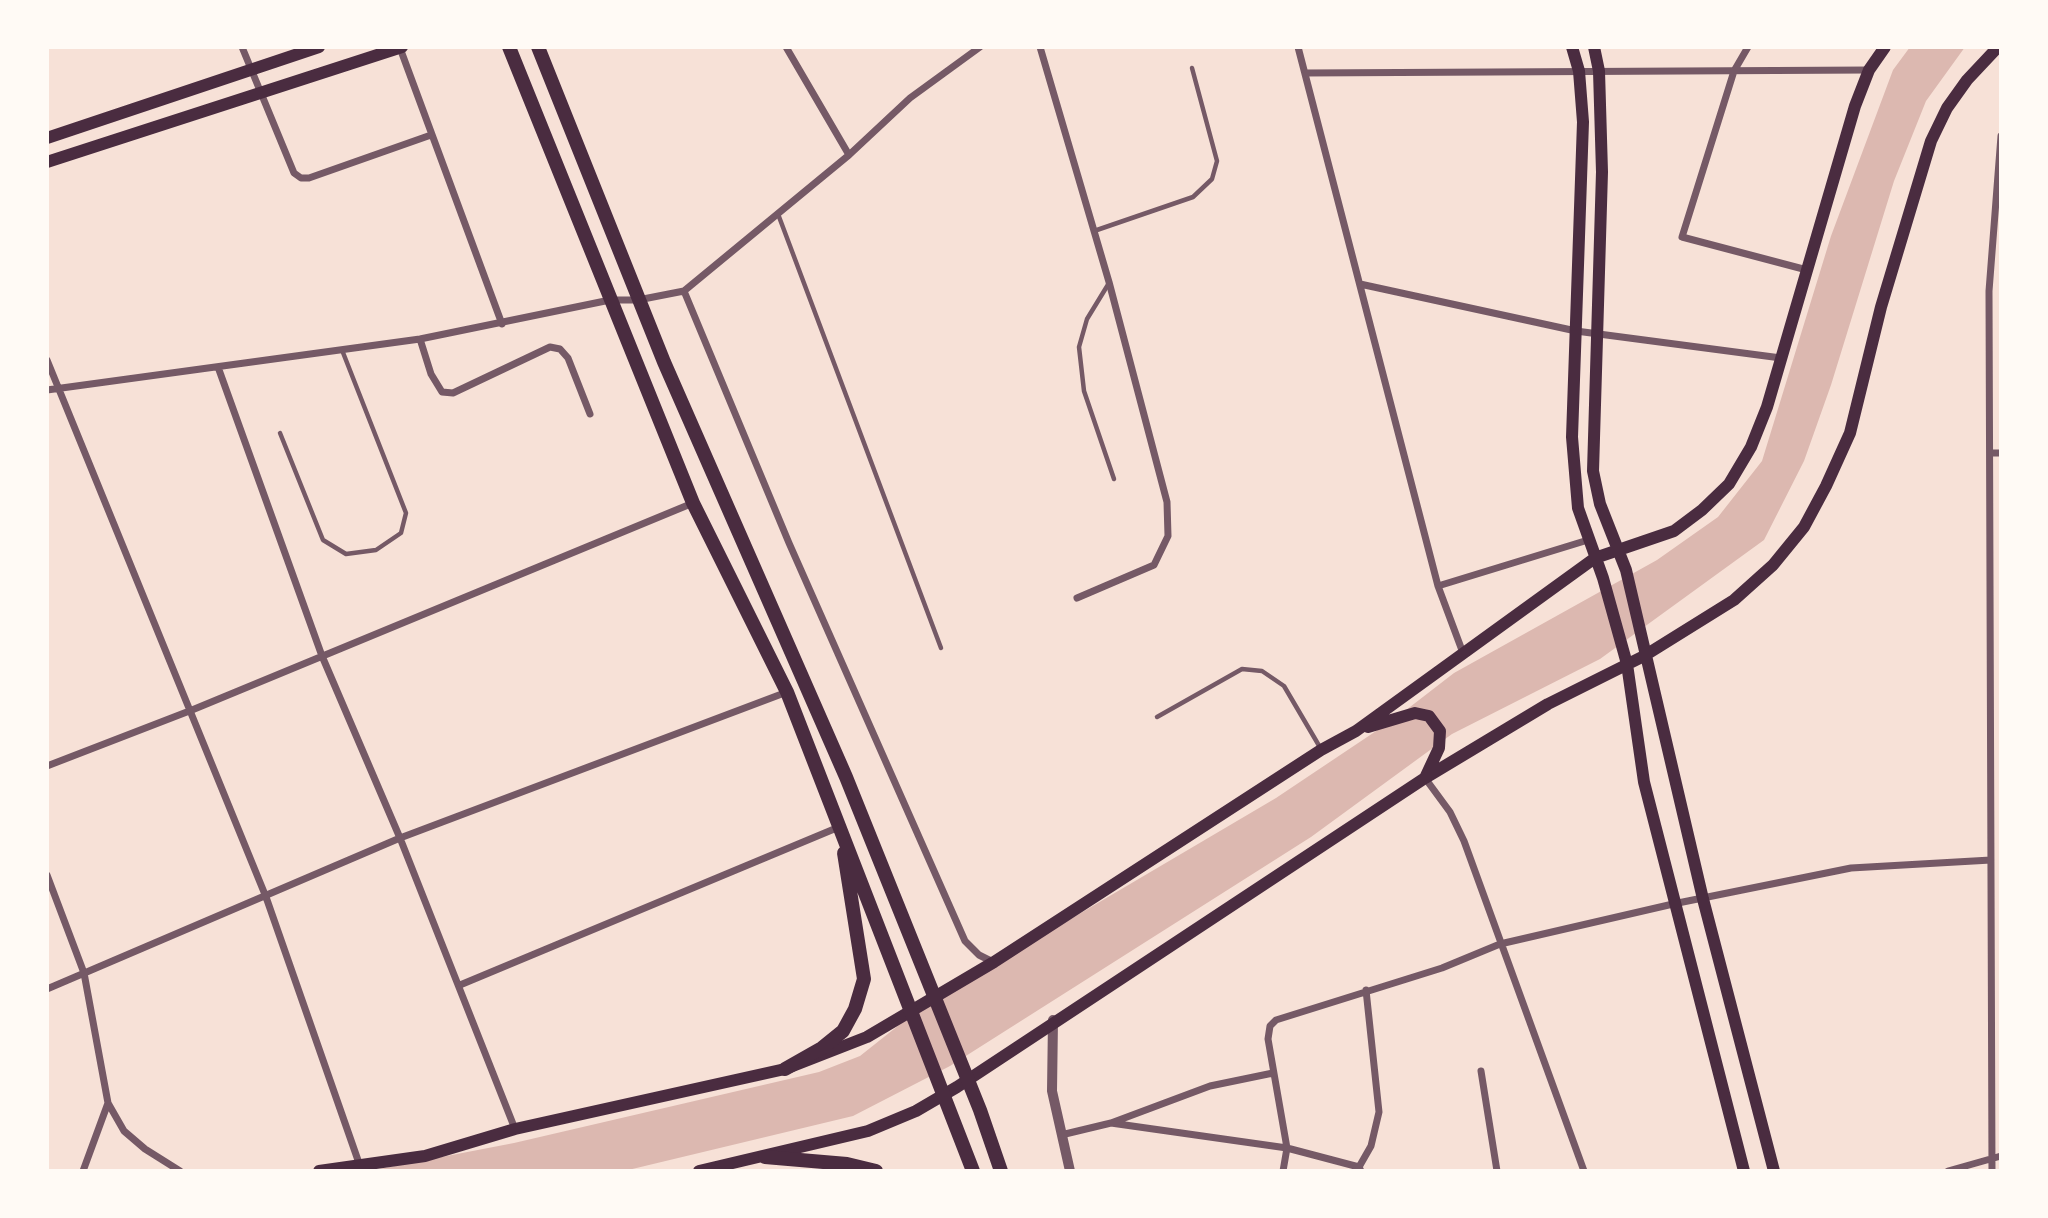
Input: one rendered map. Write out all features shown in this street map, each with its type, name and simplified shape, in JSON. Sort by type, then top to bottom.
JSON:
[{"type":"main road","points":[[47,138],[319,47]]},
{"type":"main road","points":[[509,47],[693,503],[787,692],[973,1171]]},
{"type":"main road","points":[[538,47],[638,300],[846,777],[980,1110],[1001,1171]]},
{"type":"main road","points":[[1572,47],[1579,71],[1583,173],[1573,470],[1578,508],[1603,578],[1625,659],[1644,782],[1744,1171]]},
{"type":"main road","points":[[1594,47],[1599,71],[1602,172],[1595,334],[1593,471],[1600,504],[1626,570],[1703,899],[1774,1171]]},
{"type":"main road","points":[[319,1171],[361,1168],[425,1156],[515,1129],[785,1069],[867,1037],[994,962],[1356,730],[1595,558],[1674,531],[1702,510],[1729,484],[1751,447],[1782,358],[1855,106],[1869,71],[1885,47]]},
{"type":"main road","points":[[699,1171],[868,1131],[915,1111],[957,1087],[1053,1020],[1425,778],[1625,659],[1734,600],[1773,565],[1804,527],[1850,433],[1881,307],[1931,141],[1947,108],[1998,47]]},
{"type":"main road","points":[[47,162],[401,48]]},
{"type":"main road","points":[[1356,730],[1415,713],[1429,716],[1440,731],[1439,748],[1425,778]]},
{"type":"main road","points":[[785,1069],[822,1048],[843,1031],[855,1009],[864,979],[840,829]]},
{"type":"main road","points":[[765,1157],[847,1164],[876,1171]]},
{"type":"street","points":[[242,47],[259,94],[294,173],[301,178],[309,178],[431,135]]},
{"type":"street","points":[[786,47],[849,155]]},
{"type":"street","points":[[47,390],[420,339],[610,300],[638,300],[684,291],[849,155],[910,97],[980,47]]},
{"type":"street","points":[[1040,47],[1109,282],[1167,502],[1168,536],[1154,565],[1077,598]]},
{"type":"street","points":[[1298,47],[1438,586],[1462,653]]},
{"type":"street","points":[[1748,47],[1734,71],[1682,237],[1807,270]]},
{"type":"street","points":[[401,48],[502,324]]},
{"type":"street","points":[[1305,73],[1869,71]]},
{"type":"street","points":[[1992,1171],[1996,1157],[1991,860],[1989,292],[1997,216],[2001,136]]},
{"type":"street","points":[[1360,284],[1576,331],[1782,358]]},
{"type":"street","points":[[684,291],[789,543],[965,941],[979,955],[994,962]]},
{"type":"street","points":[[420,339],[431,374],[442,392],[453,393],[550,347],[561,349],[568,358],[590,414]]},
{"type":"street","points":[[47,360],[266,897],[361,1168]]},
{"type":"street","points":[[218,367],[322,656],[460,985],[515,1129]]},
{"type":"street","points":[[1990,453],[2001,453]]},
{"type":"street","points":[[47,766],[192,710],[693,503]]},
{"type":"street","points":[[1438,586],[1588,540]]},
{"type":"street","points":[[47,989],[400,838],[787,692]]},
{"type":"street","points":[[1425,778],[1450,812],[1464,841],[1584,1171]]},
{"type":"street","points":[[1991,781],[2001,780]]},
{"type":"street","points":[[460,985],[840,829]]},
{"type":"street","points":[[1283,1171],[1287,1148],[1268,1039],[1270,1026],[1276,1020],[1442,968],[1500,944],[1674,904],[1851,868],[1991,860]]},
{"type":"street","points":[[47,875],[84,973],[108,1103],[124,1131],[145,1149],[180,1171]]},
{"type":"street","points":[[1111,1123],[1287,1148],[1360,1169],[1371,1146],[1378,1112],[1366,990]]},
{"type":"street","points":[[1053,1020],[1051,1068],[1061,1135],[1070,1171]]},
{"type":"street","points":[[1481,1071],[1497,1171]]},
{"type":"street","points":[[1061,1135],[1111,1123],[1210,1086],[1273,1073]]},
{"type":"street","points":[[83,1171],[108,1103]]},
{"type":"street","points":[[1948,1171],[1996,1157]]},
{"type":"lane","points":[[1094,232],[1193,197],[1212,179],[1217,161],[1192,68]]},
{"type":"lane","points":[[778,214],[941,648]]},
{"type":"lane","points":[[1109,282],[1087,319],[1079,346],[1084,391],[1114,479]]},
{"type":"lane","points":[[280,433],[323,540],[346,554],[376,550],[401,533],[406,513],[342,349]]},
{"type":"lane","points":[[1157,717],[1242,669],[1262,671],[1284,686],[1321,750]]},
{"type":"shaded area","points":[[1910,47],[1965,47],[1926,101],[1894,181],[1831,385],[1804,461],[1764,540],[1600,659],[1452,734],[1311,837],[950,1066],[853,1116],[624,1171],[369,1171],[514,1143],[819,1072],[860,1056],[923,1006],[1276,798],[1397,717],[1454,673],[1657,560],[1718,517],[1762,461],[1831,236],[1893,70]]}]
